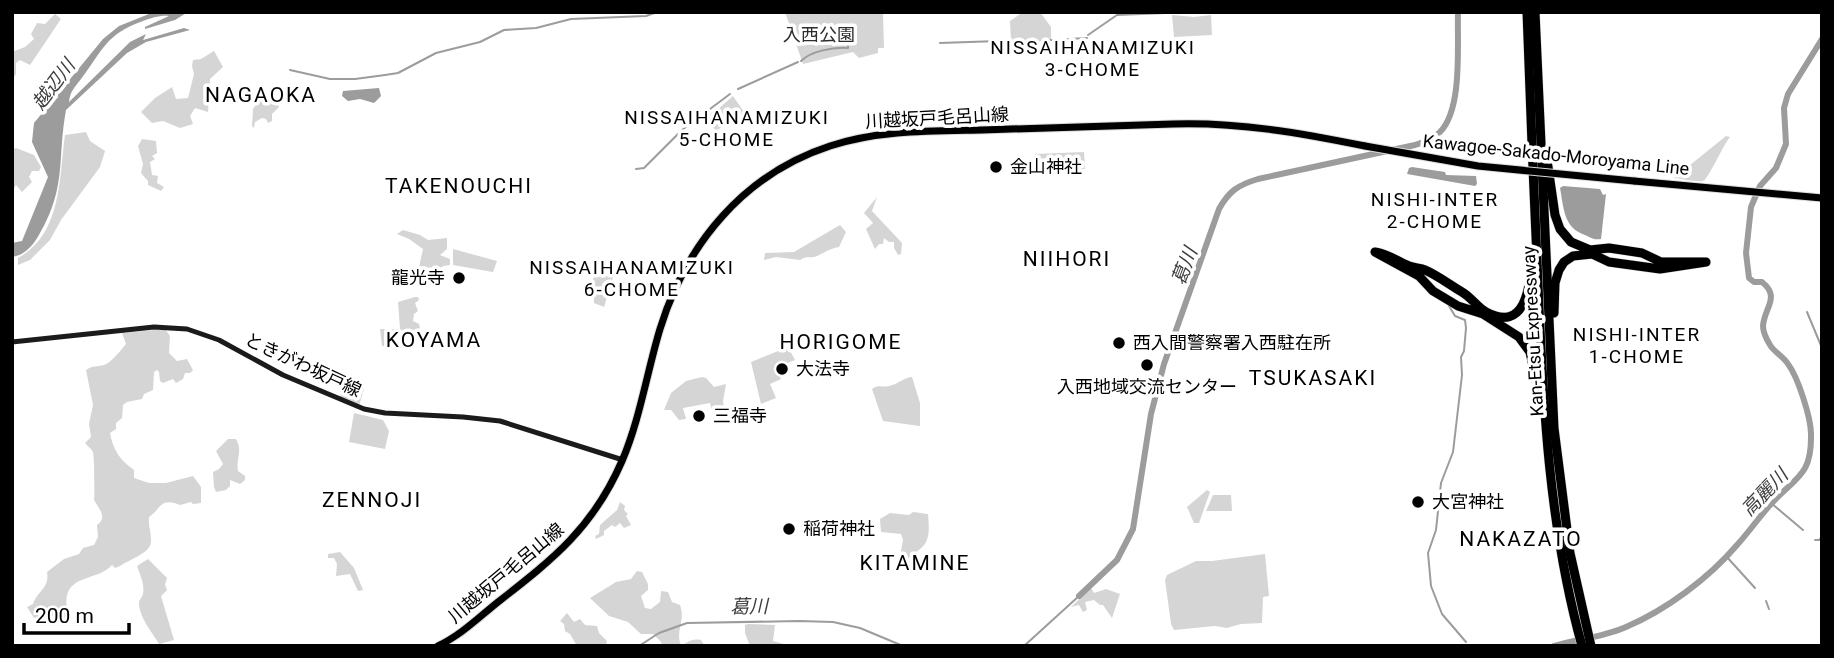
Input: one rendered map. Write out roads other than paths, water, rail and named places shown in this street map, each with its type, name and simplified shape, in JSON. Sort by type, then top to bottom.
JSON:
[{"type":"highway","name":"Kan-Etsu Expressway","points":[[1527,12],[1548,459],[1582,646]]},
{"type":"highway","name":"Kan-Etsu Expressway","points":[[1535,12],[1551,377],[1566,555],[1591,646]]},
{"type":"highway","points":[[1538,89],[1553,205],[1557,222],[1567,238],[1590,250],[1616,248],[1645,254],[1661,262],[1706,262],[1660,269],[1605,261],[1588,254],[1578,254],[1567,260],[1559,270],[1555,283],[1551,377]]},
{"type":"highway","points":[[1534,183],[1530,289],[1523,306],[1512,314],[1491,315],[1469,296],[1426,271],[1375,251],[1419,276],[1433,291],[1464,309],[1483,314],[1514,333],[1523,342],[1530,352],[1534,367],[1548,459]]},
{"type":"main road","name":"Kawagoe-Sakado-Moroyama Line","points":[[623,460],[668,306],[692,253],[746,193],[780,169],[811,153],[854,139],[884,134],[1195,123],[1264,127],[1478,166],[1822,198]]},
{"type":"main road","name":"ときがわ坂戸線","points":[[12,342],[140,328],[187,329],[219,340],[283,375],[364,409],[385,413],[459,416],[500,421],[623,460]]},
{"type":"main road","name":"川越坂戸毛呂山線","points":[[438,646],[464,631],[564,548],[593,514],[623,460]]},
{"type":"waterway","points":[[290,70],[330,79],[355,79],[398,73],[436,53],[480,42],[504,30],[536,28],[571,19],[646,16],[657,12]]},
{"type":"waterway","points":[[1172,13],[1199,12]]},
{"type":"waterway","points":[[1224,12],[1243,12]]},
{"type":"waterway","name":"葛川","points":[[1079,596],[1117,560],[1133,529],[1151,414],[1164,364],[1219,209],[1230,193],[1258,179],[1415,145],[1440,132],[1447,122],[1456,92],[1458,12]]},
{"type":"waterway","points":[[1088,35],[1117,15],[1166,13]]},
{"type":"waterway","points":[[1051,40],[1087,38]]},
{"type":"waterway","points":[[849,43],[850,39]]},
{"type":"waterway","name":"高麗川","points":[[1554,646],[1626,627],[1656,612],[1686,592],[1726,557],[1800,475],[1809,459],[1811,434],[1800,388],[1786,361],[1772,348],[1765,336],[1763,326],[1770,293],[1762,282],[1754,282],[1749,278],[1746,253],[1751,207],[1760,186],[1776,168],[1786,144],[1784,108],[1788,94],[1822,39]]},
{"type":"waterway","points":[[940,43],[998,41]]},
{"type":"waterway","points":[[801,61],[816,52],[848,48],[848,45]]},
{"type":"waterway","points":[[738,89],[798,62]]},
{"type":"waterway","points":[[636,169],[644,168],[682,130],[730,94]]},
{"type":"waterway","points":[[1449,306],[1455,316],[1465,320],[1466,328],[1453,452],[1441,483],[1436,530],[1428,553],[1431,586],[1442,614],[1466,642]]},
{"type":"waterway","points":[[1807,312],[1822,348]]},
{"type":"waterway","points":[[1771,503],[1803,530]]},
{"type":"waterway","points":[[1815,540],[1822,537]]},
{"type":"waterway","points":[[1726,556],[1755,588]]},
{"type":"waterway","name":"葛川","points":[[1024,646],[1079,596]]},
{"type":"waterway","points":[[1766,601],[1769,609]]},
{"type":"waterway","name":"葛川","points":[[639,646],[659,633],[687,623],[799,621],[833,622],[860,628],[903,646]]},
{"type":"place","name":"金山神社","points":[[996,167]]},
{"type":"place","name":"龍光寺","points":[[459,278]]},
{"type":"place","name":"西入間警察署入西駐在所","points":[[1119,343]]},
{"type":"place","name":"入西地域交流センター","points":[[1147,365]]},
{"type":"place","name":"大法寺","points":[[782,369]]},
{"type":"place","name":"三福寺","points":[[699,416]]},
{"type":"place","name":"大宮神社","points":[[1418,502]]},
{"type":"place","name":"稲荷神社","points":[[789,529]]},
{"type":"district","name":"NISSAIHANAMIZUKI 3-CHOME","points":[[1093,58]]},
{"type":"district","name":"NAGAOKA","points":[[261,95]]},
{"type":"district","name":"NISSAIHANAMIZUKI 5-CHOME","points":[[727,128]]},
{"type":"district","name":"TAKENOUCHI","points":[[459,186]]},
{"type":"district","name":"NISHI-INTER 2-CHOME","points":[[1435,210]]},
{"type":"district","name":"NIIHORI","points":[[1067,259]]},
{"type":"district","name":"NISSAIHANAMIZUKI 6-CHOME","points":[[632,278]]},
{"type":"district","name":"KOYAMA","points":[[434,340]]},
{"type":"district","name":"HORIGOME","points":[[841,342]]},
{"type":"district","name":"NISHI-INTER 1-CHOME","points":[[1637,345]]},
{"type":"district","name":"TSUKASAKI","points":[[1313,378]]},
{"type":"district","name":"ZENNOJI","points":[[372,500]]},
{"type":"district","name":"NAKAZATO","points":[[1521,539]]},
{"type":"district","name":"KITAMINE","points":[[915,563]]},
{"type":"park label","name":"入西公園","points":[[819,35]]},
{"type":"water label","name":"越辺川","points":[[53,84]]}]
